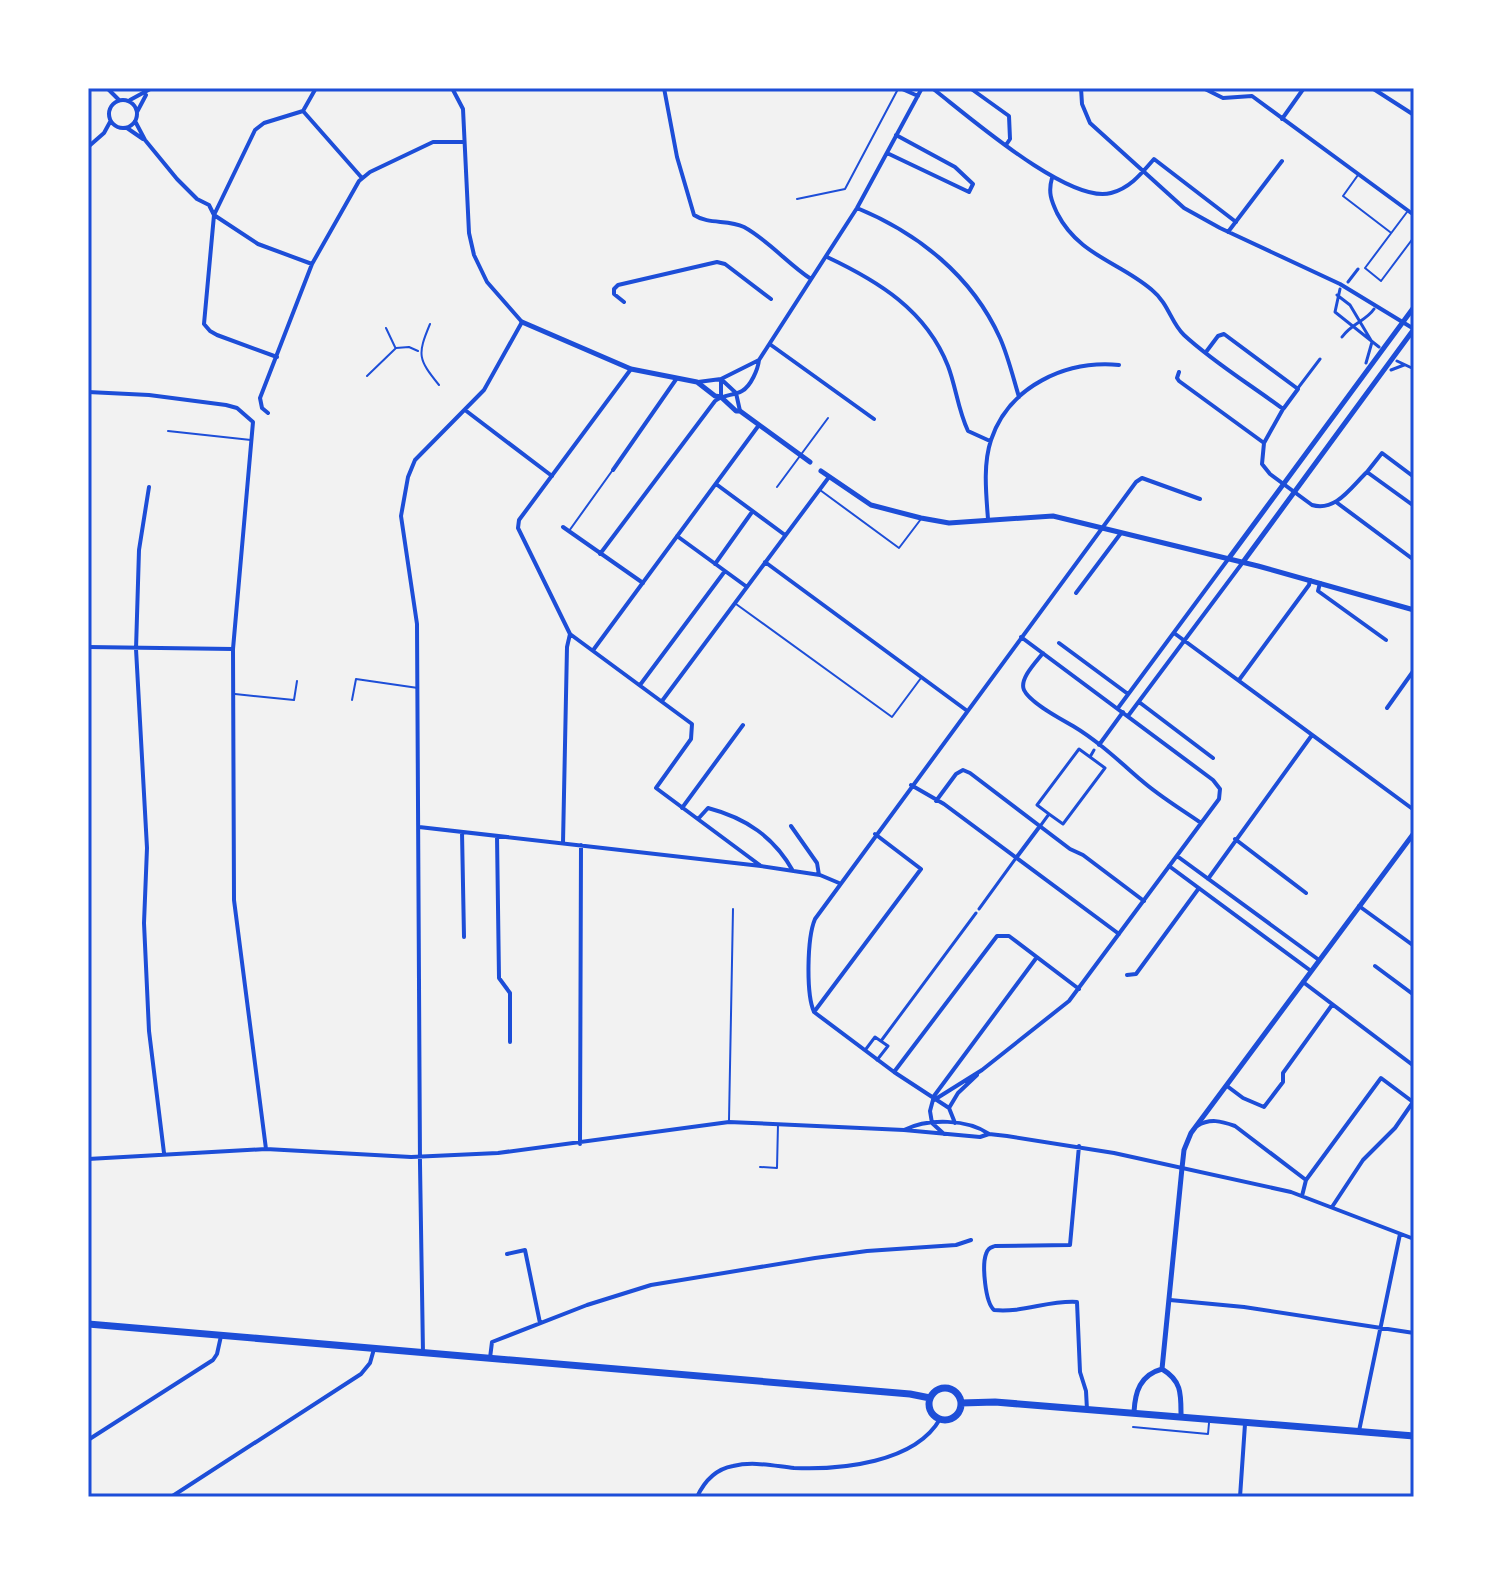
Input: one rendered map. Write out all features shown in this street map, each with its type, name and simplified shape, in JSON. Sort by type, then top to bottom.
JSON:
[{"type":"main road","points":[[88,1324],[930,1398]]},
{"type":"main road","points":[[946,1388],[957,1393],[961,1403],[961,1409],[953,1418],[940,1419],[931,1413],[929,1406],[930,1398],[938,1390],[946,1388]]},
{"type":"main road","points":[[961,1403],[995,1402],[1134,1412],[1414,1436]]},
{"type":"street","points":[[107,88],[119,100],[128,101],[147,93]]},
{"type":"street","points":[[152,88],[135,121],[145,140],[177,179],[197,199],[209,205],[214,215],[258,244],[312,264]]},
{"type":"street","points":[[277,357],[217,335],[204,324],[214,215],[255,130],[264,123],[303,111],[316,88]]},
{"type":"street","points":[[452,88],[463,109],[469,233],[474,255],[487,282],[522,322],[631,369],[697,382],[721,379],[759,360],[771,345],[857,208],[922,88]]},
{"type":"street","points":[[664,88],[677,157],[694,215],[744,227],[811,279]]},
{"type":"street","points":[[900,88],[918,96]]},
{"type":"street","points":[[932,88],[1052,178],[1088,192],[1108,195],[1124,188],[1154,159],[1236,222]]},
{"type":"street","points":[[970,88],[1009,116],[1010,139],[1006,145]]},
{"type":"street","points":[[1081,88],[1082,104],[1090,123],[1184,208],[1340,284],[1414,329],[1138,702],[1123,712]]},
{"type":"street","points":[[1203,88],[1223,98],[1252,96],[1414,215]]},
{"type":"street","points":[[1372,88],[1414,115]]},
{"type":"street","points":[[1282,119],[1302,89]]},
{"type":"street","points":[[111,95],[108,115],[111,121],[145,140]]},
{"type":"street","points":[[111,106],[119,100]]},
{"type":"street","points":[[128,101],[137,112]]},
{"type":"street","points":[[303,111],[362,178]]},
{"type":"street","points":[[104,133],[111,121]]},
{"type":"street","points":[[126,127],[135,121]]},
{"type":"street","points":[[88,147],[117,126]]},
{"type":"street","points":[[887,153],[969,192],[973,184],[955,167],[896,135]]},
{"type":"street","points":[[268,413],[262,408],[260,398],[312,264],[350,194],[370,172],[433,142],[464,142]]},
{"type":"street","points":[[1228,232],[1282,161]]},
{"type":"street","points":[[1052,178],[1049,195],[1068,230],[1099,257],[1151,288],[1173,314],[1183,334],[1283,409]]},
{"type":"street","points":[[857,208],[920,241],[950,267],[978,299],[1000,338],[1019,397]]},
{"type":"street","points":[[827,257],[874,280],[899,297],[922,321],[947,363],[968,431],[990,441]]},
{"type":"street","points":[[624,302],[614,294],[618,285],[717,262],[725,264],[771,299]]},
{"type":"street","points":[[1348,282],[1358,269]]},
{"type":"street","points":[[1340,289],[1335,312],[1379,347]]},
{"type":"street","points":[[1337,295],[1350,305],[1372,342],[1366,363]]},
{"type":"street","points":[[1090,757],[1123,712],[1128,695],[1414,307]]},
{"type":"street","points":[[1342,337],[1351,325],[1370,315],[1374,309]]},
{"type":"street","points":[[423,1353],[419,688],[417,624],[401,516],[408,477],[415,460],[484,390],[522,322]]},
{"type":"street","points":[[1206,352],[1218,336],[1224,334],[1298,389]]},
{"type":"street","points":[[771,345],[874,419]]},
{"type":"street","points":[[1320,359],[1283,409],[1264,443],[1262,464],[1283,485],[1320,508],[1336,502],[1382,453],[1414,477]]},
{"type":"street","points":[[697,382],[715,396],[736,393],[747,387],[759,360]]},
{"type":"street","points":[[1397,361],[1414,369]]},
{"type":"street","points":[[988,519],[986,483],[990,441],[999,422],[1019,397],[1048,377],[1078,365],[1119,365]]},
{"type":"street","points":[[1391,370],[1404,365]]},
{"type":"street","points":[[631,369],[519,520],[518,528],[570,634],[594,649],[693,727],[687,746],[656,788],[761,866]]},
{"type":"street","points":[[1179,372],[1179,381],[1264,443]]},
{"type":"street","points":[[613,470],[677,378]]},
{"type":"street","points":[[721,379],[736,393],[740,411]]},
{"type":"street","points":[[600,554],[721,397],[721,379]]},
{"type":"street","points":[[88,392],[149,395],[226,405],[237,408],[253,422],[233,649],[235,923],[266,1149]]},
{"type":"street","points":[[721,397],[734,410],[740,411],[810,462]]},
{"type":"street","points":[[465,410],[552,476]]},
{"type":"street","points":[[594,649],[759,425]]},
{"type":"street","points":[[821,471],[871,505],[921,518],[949,523],[1053,516],[1229,558],[1414,610]]},
{"type":"street","points":[[1367,472],[1414,506]]},
{"type":"street","points":[[662,701],[829,477]]},
{"type":"street","points":[[955,1123],[949,1108],[877,1060],[814,1012],[810,999],[812,926],[839,883],[1136,482],[1142,478],[1200,499]]},
{"type":"street","points":[[716,484],[785,535]]},
{"type":"street","points":[[149,487],[139,550],[136,649],[147,848],[144,923],[149,1031],[164,1153]]},
{"type":"street","points":[[1336,502],[1414,560]]},
{"type":"street","points":[[715,564],[752,512]]},
{"type":"street","points":[[563,527],[643,583]]},
{"type":"street","points":[[1076,593],[1121,533]]},
{"type":"street","points":[[677,536],[747,587]]},
{"type":"street","points":[[765,562],[967,710]]},
{"type":"street","points":[[640,685],[725,571]]},
{"type":"street","points":[[1239,680],[1310,580]]},
{"type":"street","points":[[1320,583],[1318,591],[1386,640]]},
{"type":"street","points":[[1174,633],[1414,810]]},
{"type":"street","points":[[563,843],[567,649],[570,634]]},
{"type":"street","points":[[934,1100],[982,1070],[1056,1014],[1079,989],[1219,799],[1220,789],[1213,780],[1021,637]]},
{"type":"street","points":[[1059,643],[1128,695]]},
{"type":"street","points":[[88,647],[233,649]]},
{"type":"street","points":[[1043,653],[1024,679],[1022,685],[1025,693],[1201,823]]},
{"type":"street","points":[[1387,708],[1414,670]]},
{"type":"street","points":[[1138,702],[1213,758]]},
{"type":"street","points":[[682,808],[743,725]]},
{"type":"street","points":[[1208,879],[1313,734]]},
{"type":"street","points":[[1079,749],[1090,757],[1105,768],[1063,824],[1037,805],[1079,749]]},
{"type":"street","points":[[936,801],[956,774],[963,770],[1144,901]]},
{"type":"street","points":[[911,785],[944,804],[1119,934]]},
{"type":"street","points":[[698,819],[708,808],[749,823],[766,836],[793,871]]},
{"type":"street","points":[[881,1041],[1049,814]]},
{"type":"street","points":[[791,826],[817,863],[819,875]]},
{"type":"street","points":[[418,827],[761,866],[819,875],[839,883]]},
{"type":"street","points":[[462,832],[464,937]]},
{"type":"street","points":[[1162,1369],[1184,1150],[1195,1127],[1414,833]]},
{"type":"street","points":[[814,1012],[921,869],[875,834]]},
{"type":"street","points":[[497,836],[499,978],[510,993],[510,1042]]},
{"type":"street","points":[[1235,839],[1306,893]]},
{"type":"street","points":[[580,1144],[581,845]]},
{"type":"street","points":[[1177,856],[1319,960]]},
{"type":"street","points":[[1169,866],[1311,971]]},
{"type":"street","points":[[1127,975],[1136,974],[1199,888]]},
{"type":"street","points":[[1359,906],[1414,946]]},
{"type":"street","points":[[894,1072],[997,936],[1009,936],[1079,989]]},
{"type":"street","points":[[944,1134],[932,1123],[930,1111],[934,1100],[953,1069],[1037,957]]},
{"type":"street","points":[[1375,966],[1414,995]]},
{"type":"street","points":[[1303,982],[1414,1066]]},
{"type":"street","points":[[1227,1086],[1243,1098],[1264,1107],[1283,1082],[1283,1073],[1332,1005]]},
{"type":"street","points":[[865,1050],[875,1037],[888,1046],[877,1060]]},
{"type":"street","points":[[949,1108],[958,1093],[982,1070]]},
{"type":"street","points":[[1302,1196],[1306,1180],[1381,1078],[1413,1101],[1395,1128],[1363,1160],[1332,1207]]},
{"type":"street","points":[[1195,1127],[1207,1121],[1222,1121],[1235,1126],[1306,1180]]},
{"type":"street","points":[[88,1159],[266,1149],[420,1156],[498,1153],[729,1122],[904,1130],[980,1137],[989,1134],[1079,1146],[1302,1196],[1414,1239]]},
{"type":"street","points":[[904,1130],[932,1123],[955,1123],[983,1129],[989,1134]]},
{"type":"street","points":[[944,1134],[955,1123]]},
{"type":"street","points":[[1079,1146],[1070,1245],[995,1246],[985,1256],[988,1302],[994,1310],[1077,1302],[1080,1372],[1086,1391],[1087,1410]]},
{"type":"street","points":[[1359,1431],[1400,1233]]},
{"type":"street","points":[[490,1358],[492,1342],[587,1305],[651,1285],[815,1258],[956,1245],[971,1240]]},
{"type":"street","points":[[507,1254],[525,1250],[540,1323]]},
{"type":"street","points":[[1170,1300],[1244,1307],[1414,1333]]},
{"type":"street","points":[[89,1438],[213,1360],[221,1336]]},
{"type":"street","points":[[171,1497],[361,1374],[370,1363],[374,1349]]},
{"type":"street","points":[[1134,1412],[1140,1383],[1146,1375],[1162,1369]]},
{"type":"street","points":[[1162,1369],[1178,1382],[1181,1416]]},
{"type":"street","points":[[697,1497],[708,1479],[731,1466],[752,1463],[820,1468],[860,1464],[906,1450],[928,1438],[940,1419]]},
{"type":"street","points":[[1240,1497],[1245,1422]]},
{"type":"lane","points":[[797,199],[845,189],[900,88]]},
{"type":"lane","points":[[1358,175],[1343,196],[1391,232]]},
{"type":"lane","points":[[1408,211],[1365,268],[1381,281],[1414,237]]},
{"type":"lane","points":[[430,324],[420,351],[421,362],[439,385]]},
{"type":"lane","points":[[386,328],[396,348]]},
{"type":"lane","points":[[367,376],[396,348],[409,347],[420,351]]},
{"type":"lane","points":[[777,487],[828,418]]},
{"type":"lane","points":[[168,431],[252,440]]},
{"type":"lane","points":[[569,531],[613,470]]},
{"type":"lane","points":[[820,489],[899,548],[921,518]]},
{"type":"lane","points":[[735,603],[892,717],[922,677]]},
{"type":"lane","points":[[352,700],[356,679],[419,688]]},
{"type":"lane","points":[[234,693],[294,700],[297,681]]},
{"type":"lane","points":[[729,1122],[733,909]]},
{"type":"lane","points":[[760,1167],[777,1168],[778,1123]]},
{"type":"lane","points":[[1133,1427],[1208,1434],[1209,1418]]}]
